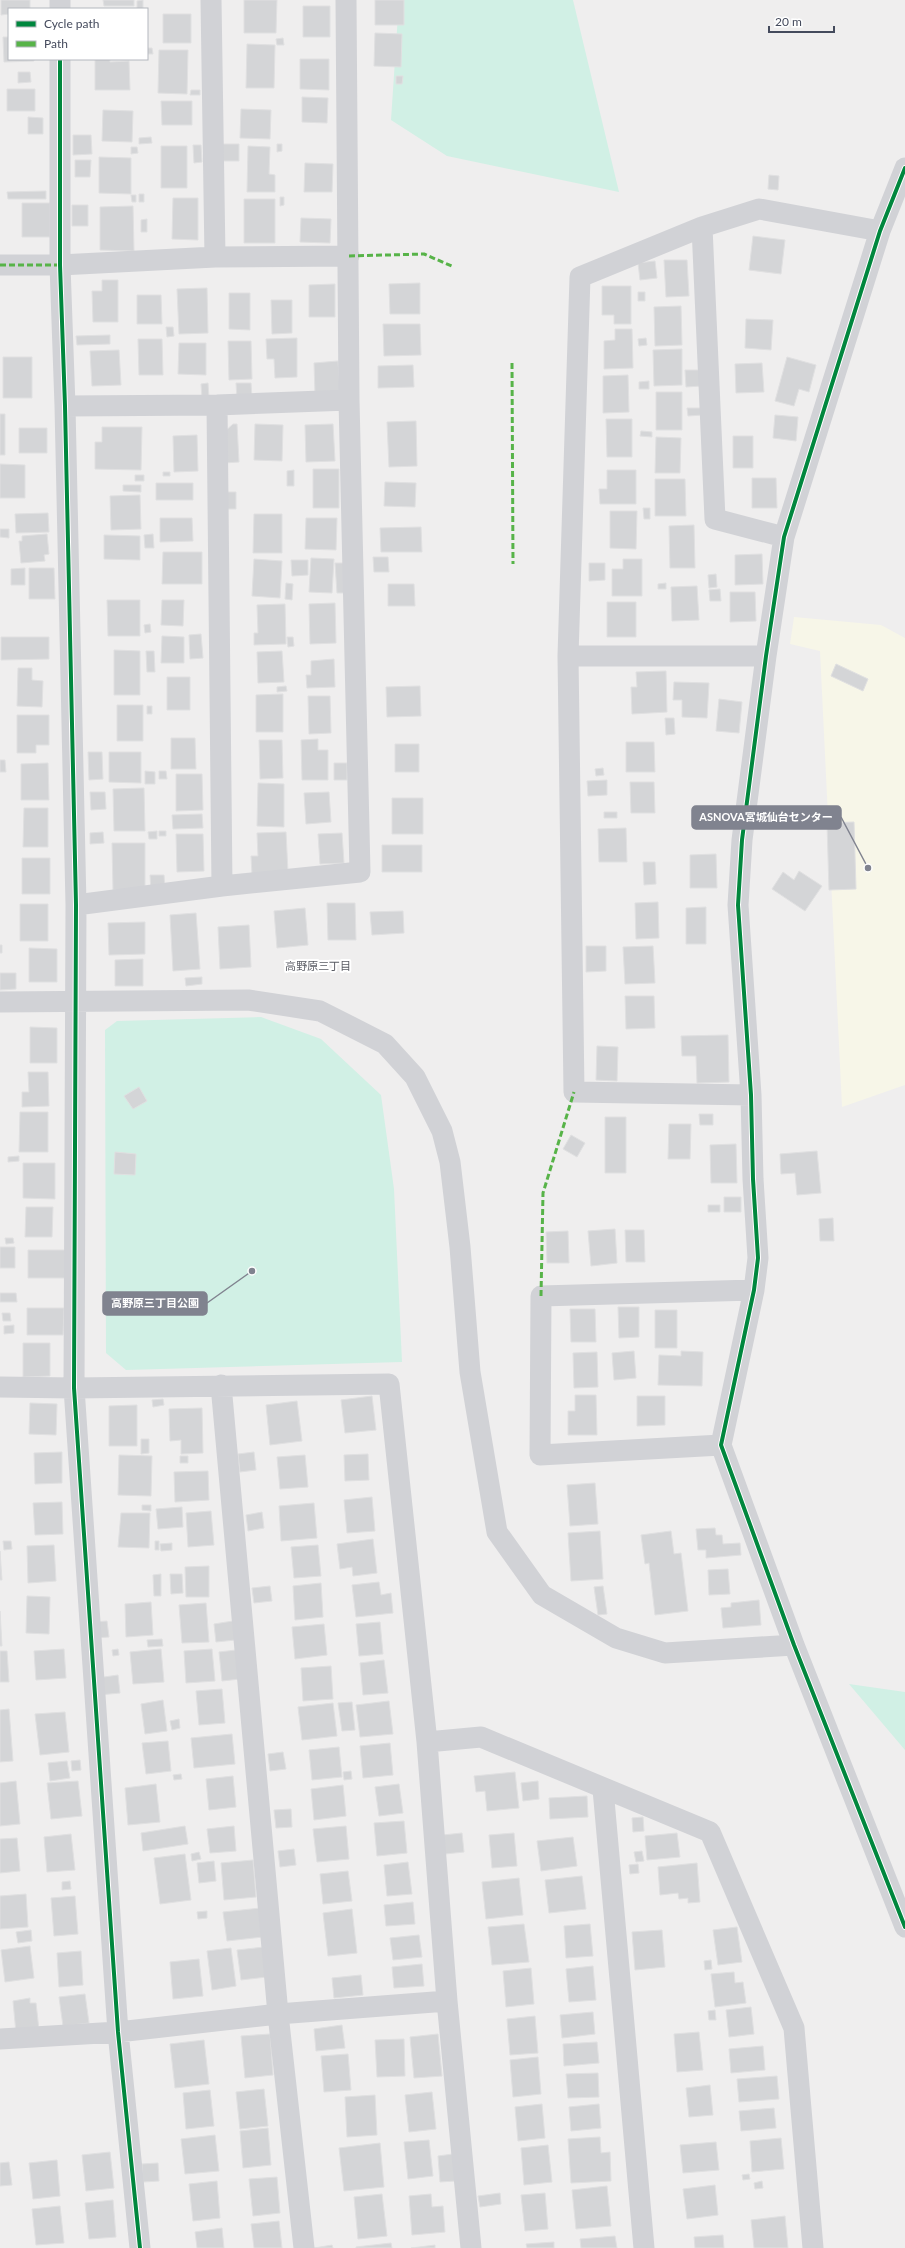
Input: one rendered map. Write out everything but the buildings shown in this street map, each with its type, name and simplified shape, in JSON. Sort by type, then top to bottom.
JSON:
[{"type":"street","points":[[211,0],[215,257]]},
{"type":"street","points":[[76,905],[222,886],[360,872],[349,400],[346,0]]},
{"type":"street","points":[[60,60],[60,265],[65,406],[76,905],[77,1001],[74,1388],[118,2032],[140,2248]]},
{"type":"street","points":[[905,168],[880,230],[784,537],[766,656],[742,840],[738,904],[752,1095],[753,1179],[758,1258],[754,1290],[721,1445],[794,1645],[905,1927]]},
{"type":"street","points":[[752,1095],[574,1092],[568,656],[580,277],[702,227],[759,209],[880,230]]},
{"type":"street","points":[[702,227],[715,519],[784,537]]},
{"type":"street","points":[[0,265],[60,265],[215,257],[349,256]]},
{"type":"street","points":[[65,406],[217,405],[349,400]]},
{"type":"street","points":[[217,405],[222,886]]},
{"type":"street","points":[[568,656],[766,656]]},
{"type":"street","points":[[0,1002],[248,1000],[320,1011],[385,1044],[415,1077],[442,1131],[450,1162],[460,1247],[470,1372],[497,1532],[542,1595],[616,1638],[665,1653],[794,1645]]},
{"type":"street","points":[[721,1445],[540,1454],[541,1296],[754,1290]]},
{"type":"street","points":[[0,1387],[74,1388],[390,1384],[427,1742],[447,2001],[470,2248]]},
{"type":"street","points":[[221,1385],[278,2014],[304,2248]]},
{"type":"street","points":[[427,1742],[481,1737],[603,1789],[710,1832],[794,2028],[813,2248]]},
{"type":"street","points":[[603,1789],[644,2248]]},
{"type":"street","points":[[0,2039],[118,2032],[278,2014],[447,2001]]},
{"type":"shaded area","points":[[794,617],[881,625],[905,638],[905,1085],[842,1107],[820,651],[790,644]]},
{"type":"green space","points":[[399,0],[573,0],[619,192],[447,156],[391,120]]},
{"type":"green space","points":[[261,1017],[321,1039],[381,1095],[394,1189],[402,1362],[126,1370],[106,1353],[105,1030],[117,1021]]},
{"type":"green space","points":[[849,1684],[905,1692],[905,1750]]},
{"type":"marked path","points":[[349,256],[424,254],[454,267]]},
{"type":"marked path","points":[[0,265],[60,265]]},
{"type":"marked path","points":[[512,363],[513,564]]},
{"type":"marked path","points":[[541,1296],[543,1193],[574,1092]]},
{"type":"cycle path","points":[[60,60],[60,265],[65,406],[76,905],[74,1388],[118,2032],[140,2248]]},
{"type":"cycle path","points":[[905,168],[880,231],[784,537],[766,656],[742,840],[738,905],[751,1095],[753,1179],[758,1258],[754,1290],[721,1445],[794,1645],[905,1927]]},
{"type":"place","name":"ASNOVA宮城仙台センター","points":[[868,868]]},
{"type":"place","name":"高野原三丁目公園","points":[[252,1271]]},
{"type":"district","name":"高野原三丁目","points":[[318,965]]}]
